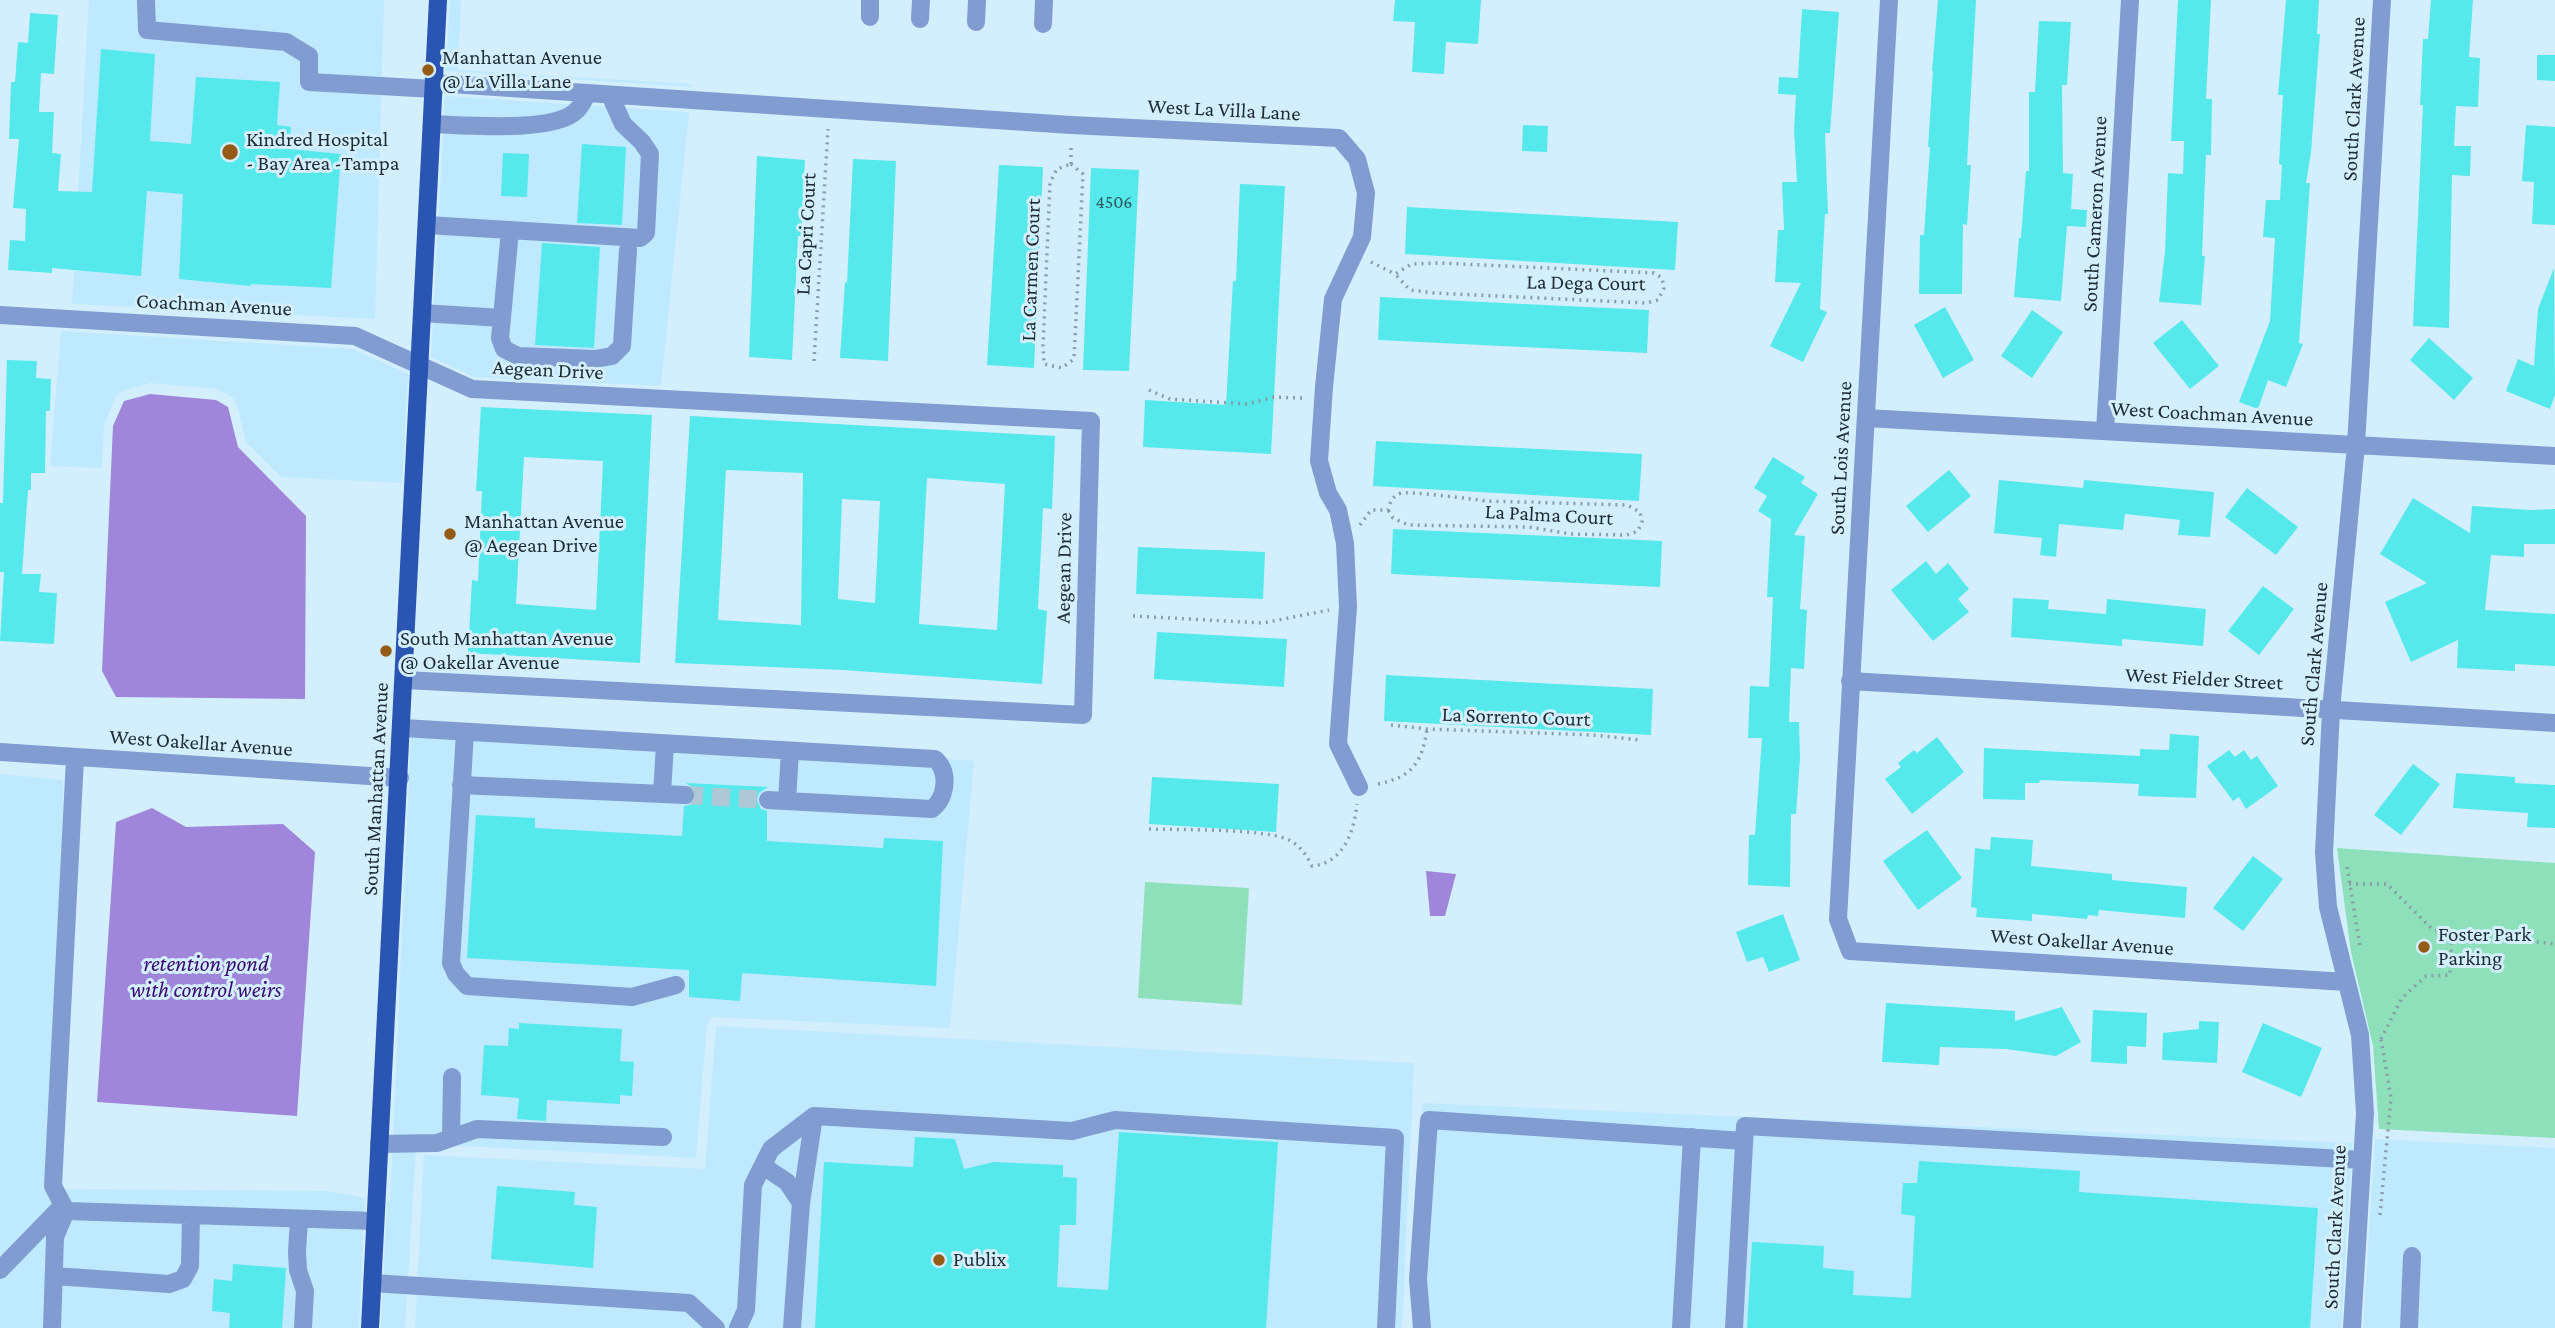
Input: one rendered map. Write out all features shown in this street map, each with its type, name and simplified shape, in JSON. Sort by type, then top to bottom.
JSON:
[{"type":"main road","name":"South Manhattan Avenue","points":[[370,1328],[403,728],[438,0]]},
{"type":"street","name":"West La Villa Lane","points":[[146,0],[147,30],[286,42],[309,56],[309,82],[610,94],[1071,125],[1339,138],[1357,159],[1366,193],[1362,237],[1333,299],[1319,461],[1328,493],[1338,510],[1345,543],[1348,607],[1338,744],[1359,787]]},
{"type":"street","points":[[920,19],[921,0]]},
{"type":"street","points":[[976,22],[977,0]]},
{"type":"street","points":[[1043,24],[1044,0]]},
{"type":"street","name":"South Lois Avenue","points":[[1838,919],[1889,0]]},
{"type":"street","name":"South Cameron Avenue","points":[[2105,431],[2130,0]]},
{"type":"street","name":"South Clark Avenue","points":[[2352,1328],[2365,1113],[2360,1035],[2328,907],[2324,853],[2331,710],[2356,445],[2382,0]]},
{"type":"street","points":[[432,124],[521,125],[556,122],[576,112],[588,93]]},
{"type":"street","points":[[427,225],[640,238],[646,233],[650,154],[623,124],[610,94]]},
{"type":"street","points":[[510,230],[500,338],[504,349],[518,356],[595,359],[612,356],[622,346],[628,250]]},
{"type":"street","points":[[422,313],[502,318]]},
{"type":"street","name":"Coachman Avenue","points":[[0,315],[355,336],[420,366]]},
{"type":"street","name":"Aegean Drive","points":[[405,680],[1083,715],[1091,421],[472,389],[420,366]]},
{"type":"street","name":"West Coachman Avenue","points":[[1866,418],[2555,456]]},
{"type":"street","name":"West Fielder Street","points":[[1850,681],[2555,723]]},
{"type":"street","points":[[403,728],[935,759],[942,764],[944,773],[940,803],[932,809],[768,800]]},
{"type":"street","points":[[465,732],[451,963],[456,974],[467,986],[632,997],[676,985]]},
{"type":"street","points":[[662,794],[665,744]]},
{"type":"street","points":[[787,801],[790,751]]},
{"type":"street","name":"West Oakellar Avenue","points":[[0,752],[400,778]]},
{"type":"street","points":[[52,1328],[55,1237],[65,1208],[53,1186],[75,758]]},
{"type":"street","points":[[461,785],[685,795]]},
{"type":"street","name":"West Oakellar Avenue","points":[[1838,919],[1850,951],[2346,982]]},
{"type":"street","points":[[451,1138],[452,1077]]},
{"type":"street","points":[[792,1328],[801,1203],[814,1116]]},
{"type":"street","points":[[738,1328],[746,1310],[753,1185],[771,1149],[814,1116],[1072,1131],[1115,1120],[1395,1138],[1387,1328]]},
{"type":"street","points":[[1422,1328],[1418,1279],[1429,1120],[1744,1141]]},
{"type":"street","points":[[1734,1328],[1745,1126],[2362,1160]]},
{"type":"street","points":[[379,1144],[437,1143],[477,1129],[663,1137]]},
{"type":"street","points":[[1681,1328],[1692,1138]]},
{"type":"street","points":[[763,1166],[788,1182],[801,1203]]},
{"type":"street","points":[[0,1270],[65,1208],[375,1221]]},
{"type":"street","points":[[54,1276],[169,1284],[183,1279],[190,1266],[191,1215]]},
{"type":"street","points":[[299,1219],[298,1270],[305,1291],[303,1328]]},
{"type":"street","points":[[2409,1328],[2412,1256]]},
{"type":"street","points":[[372,1283],[689,1303],[716,1328]]},
{"type":"path","name":"La Capri Court","points":[[814,361],[829,109]]},
{"type":"path","name":"La Carmen Court","points":[[1071,164],[1083,174],[1083,187],[1074,359],[1062,368],[1044,364],[1043,333],[1050,183],[1057,169],[1071,164]]},
{"type":"path","name":"La Dega Court","points":[[1354,254],[1395,274],[1410,290],[1434,293],[1646,303],[1658,300],[1664,288],[1662,278],[1654,273],[1540,267],[1412,264],[1395,274]]},
{"type":"path","points":[[1149,390],[1170,399],[1247,404],[1273,397],[1323,400]]},
{"type":"path","name":"La Palma Court","points":[[1401,493],[1415,493],[1485,501],[1627,505],[1640,512],[1642,522],[1638,531],[1627,535],[1571,534],[1521,527],[1408,525],[1393,518],[1388,510],[1392,499],[1401,493]]},
{"type":"path","name":"La Palma Court","points":[[1345,543],[1371,510],[1388,510]]},
{"type":"path","points":[[1133,616],[1263,623],[1348,607]]},
{"type":"path","name":"La Sorrento Court","points":[[1391,725],[1641,740]]},
{"type":"path","points":[[1149,829],[1271,834],[1290,841],[1301,849],[1312,866],[1319,865],[1333,858],[1345,847],[1356,819],[1359,787],[1382,784],[1408,774],[1419,761],[1427,729]]},
{"type":"path","points":[[2349,884],[2387,884],[2433,930],[2555,944]]},
{"type":"path","points":[[2381,1039],[2402,998],[2426,976],[2450,975],[2452,932]]},
{"type":"shaded area","name":"Kindred Hospital - Bay Area -Tampa","points":[[89,0],[384,0],[375,319],[72,304]]},
{"type":"shaded area","points":[[450,0],[461,0],[458,70],[692,84],[692,87],[446,71]]},
{"type":"shaded area","points":[[445,96],[689,112],[661,386],[474,377],[431,357]]},
{"type":"shaded area","points":[[61,331],[353,349],[408,374],[402,483],[281,477],[246,442],[233,398],[217,389],[151,383],[122,391],[116,396],[104,425],[102,468],[50,466]]},
{"type":"shaded area","points":[[422,722],[974,761],[950,1028],[711,1017],[707,1026],[696,1158],[424,1144],[416,1148],[405,1328],[381,1328],[387,1202],[390,1202],[411,735]]},
{"type":"shaded area","points":[[0,774],[63,780],[59,1189],[327,1191],[365,1198],[359,1328],[0,1328]]},
{"type":"shaded area","points":[[716,1026],[1414,1063],[1402,1328],[415,1328],[424,1155],[705,1169]]},
{"type":"shaded area","points":[[1422,1103],[2352,1143],[2341,1328],[1412,1328]]},
{"type":"shaded area","points":[[2375,1139],[2555,1148],[2555,1328],[2363,1328]]},
{"type":"green space","points":[[2337,848],[2555,863],[2555,1138],[2379,1129],[2373,1046],[2351,952]]},
{"type":"green space","points":[[1145,882],[1249,888],[1242,1005],[1138,998]]},
{"type":"water","points":[[150,394],[216,400],[228,407],[238,447],[306,516],[305,699],[116,697],[102,671],[113,426],[124,401]]},
{"type":"water","name":"retention pond with control weirs","points":[[152,808],[186,827],[283,824],[315,852],[297,1116],[97,1102],[116,822]]},
{"type":"water","points":[[1426,871],[1456,874],[1445,916],[1430,916]]},
{"type":"building","points":[[1395,0],[1481,0],[1478,44],[1446,42],[1444,74],[1412,72],[1415,22],[1393,21]]},
{"type":"building","points":[[1938,0],[1976,0],[1967,165],[1971,165],[1967,225],[1963,224],[1962,294],[1919,294],[1920,235],[1924,235]]},
{"type":"building","points":[[2178,0],[2211,0],[2206,99],[2212,99],[2211,155],[2206,155],[2202,256],[2205,256],[2201,305],[2159,302],[2165,252],[2168,173],[2183,174],[2184,141],[2171,141]]},
{"type":"building","points":[[2286,0],[2319,0],[2317,34],[2320,34],[2306,183],[2310,183],[2299,343],[2303,344],[2286,387],[2268,380],[2258,409],[2239,402],[2270,321],[2275,238],[2263,237],[2266,200],[2280,200],[2283,95],[2278,95]]},
{"type":"building","points":[[2431,0],[2473,0],[2469,57],[2480,58],[2478,107],[2456,106],[2454,146],[2471,146],[2470,176],[2452,175],[2449,328],[2413,326],[2423,105],[2420,105],[2423,39],[2428,39]]},
{"type":"building","points":[[1802,9],[1839,12],[1830,133],[1825,133],[1828,214],[1825,214],[1820,309],[1827,312],[1803,362],[1770,346],[1801,283],[1775,282],[1778,230],[1784,230],[1782,182],[1797,182],[1794,130],[1796,95],[1778,94],[1779,77],[1798,78]]},
{"type":"building","points":[[30,13],[58,15],[54,74],[41,73],[39,112],[54,112],[52,153],[61,154],[58,191],[92,192],[101,49],[155,54],[150,141],[191,144],[196,77],[280,82],[277,125],[291,127],[289,149],[341,154],[331,288],[251,286],[179,279],[183,194],[147,191],[141,276],[52,268],[52,273],[8,270],[10,240],[25,241],[26,209],[13,208],[19,139],[9,139],[11,82],[15,82],[18,42],[28,43]]},
{"type":"building","points":[[2039,21],[2071,22],[2067,85],[2062,85],[2063,173],[2073,174],[2071,209],[2087,210],[2086,227],[2067,226],[2061,301],[2014,297],[2026,171],[2029,171],[2029,92],[2035,92]]},
{"type":"building","points":[[2537,55],[2555,55],[2555,81],[2537,80]]},
{"type":"building","points":[[1523,125],[1548,126],[1547,152],[1522,151]]},
{"type":"building","points":[[2526,125],[2555,127],[2555,225],[2532,224],[2534,182],[2522,181]]},
{"type":"building","points":[[582,144],[626,147],[622,225],[577,223]]},
{"type":"building","points":[[503,153],[529,154],[527,197],[501,196]]},
{"type":"building","points":[[757,156],[805,160],[792,360],[749,357]]},
{"type":"building","points":[[853,159],[896,161],[888,361],[840,358]]},
{"type":"building","points":[[999,165],[1043,167],[1034,368],[987,365]]},
{"type":"building","points":[[1091,168],[1139,170],[1129,371],[1083,370]]},
{"type":"building","points":[[1240,184],[1285,186],[1271,454],[1143,447],[1145,400],[1226,405],[1233,281],[1236,281]]},
{"type":"building","points":[[1407,207],[1678,222],[1675,270],[1405,254]]},
{"type":"building","points":[[542,243],[600,247],[594,348],[535,345]]},
{"type":"building","points":[[2554,268],[2555,395],[2550,409],[2506,391],[2518,359],[2534,366],[2538,309]]},
{"type":"building","points":[[1380,297],[1649,310],[1647,353],[1378,340]]},
{"type":"building","points":[[1945,307],[1974,360],[1943,378],[1914,325]]},
{"type":"building","points":[[2032,310],[2063,332],[2032,378],[2001,356]]},
{"type":"building","points":[[2182,320],[2219,366],[2190,389],[2153,343]]},
{"type":"building","points":[[2429,338],[2473,378],[2454,400],[2410,360]]},
{"type":"building","points":[[7,360],[37,361],[36,378],[51,379],[50,411],[46,411],[45,473],[31,473],[22,574],[41,574],[39,592],[57,593],[54,644],[0,641],[4,572],[0,572],[0,503],[3,503]]},
{"type":"building","points":[[481,407],[652,415],[640,663],[468,653],[472,580],[478,581],[482,491],[476,491]],"holes":[[[524,457],[603,461],[596,610],[516,604]]]},
{"type":"building","points":[[690,416],[1055,436],[1052,509],[1043,508],[1038,609],[1047,611],[1042,684],[843,670],[675,663]],"holes":[[[726,470],[803,473],[801,625],[718,620]],[[927,478],[1005,484],[997,630],[919,624]],[[842,499],[880,501],[875,603],[838,599]]]},
{"type":"building","points":[[1376,441],[1642,454],[1639,501],[1373,486]]},
{"type":"building","points":[[1773,457],[1805,477],[1801,483],[1818,494],[1794,535],[1805,536],[1800,609],[1807,610],[1804,669],[1791,668],[1789,722],[1799,722],[1800,758],[1796,814],[1791,814],[1790,887],[1748,885],[1749,835],[1755,835],[1762,738],[1748,738],[1750,686],[1769,687],[1773,597],[1767,597],[1771,519],[1758,511],[1767,496],[1754,488]]},
{"type":"building","points":[[1949,470],[1971,496],[1928,532],[1906,506]]},
{"type":"building","points":[[1999,480],[2083,488],[2084,480],[2214,492],[2210,537],[2178,535],[2180,520],[2125,514],[2123,530],[2059,524],[2056,557],[2040,555],[2042,538],[1994,533]]},
{"type":"building","points":[[2247,488],[2298,527],[2276,555],[2225,517]]},
{"type":"building","points":[[2413,498],[2470,533],[2472,506],[2555,509],[2555,544],[2524,544],[2524,557],[2491,555],[2485,610],[2555,614],[2555,666],[2515,664],[2515,671],[2457,668],[2458,640],[2411,662],[2385,602],[2427,583],[2380,554]]},
{"type":"building","points":[[1393,529],[1662,541],[1660,587],[1391,574]]},
{"type":"building","points":[[1138,547],[1265,552],[1263,599],[1136,594]]},
{"type":"building","points":[[1926,561],[1936,574],[1948,563],[1969,589],[1958,599],[1969,612],[1933,641],[1891,590]]},
{"type":"building","points":[[2263,586],[2294,609],[2259,655],[2228,631]]},
{"type":"building","points":[[2013,598],[2049,600],[2048,609],[2106,614],[2107,599],[2206,609],[2203,646],[2122,639],[2122,646],[2011,637]]},
{"type":"building","points":[[1157,632],[1287,639],[1284,687],[1154,679]]},
{"type":"building","points":[[1386,675],[1653,689],[1651,735],[1384,721]]},
{"type":"building","points":[[2170,734],[2199,736],[2196,798],[2138,796],[2139,784],[2040,780],[2039,783],[2025,783],[2025,800],[1983,799],[1984,748],[2140,756],[2140,749],[2169,750]]},
{"type":"building","points":[[1937,737],[1964,772],[1912,814],[1885,779],[1901,767],[1898,763],[1914,750],[1917,753]]},
{"type":"building","points":[[2229,750],[2235,757],[2244,750],[2251,760],[2257,756],[2278,786],[2246,809],[2239,797],[2233,801],[2207,766]]},
{"type":"building","points":[[2413,764],[2440,784],[2401,835],[2374,815]]},
{"type":"building","points":[[2456,773],[2515,777],[2515,783],[2555,785],[2555,828],[2527,827],[2528,813],[2453,808]]},
{"type":"building","points":[[1152,777],[1279,784],[1276,832],[1149,824]]},
{"type":"building","points":[[686,783],[768,787],[759,793],[757,800],[761,809],[767,811],[767,841],[883,848],[884,838],[943,841],[936,986],[742,973],[740,1001],[689,997],[689,970],[467,958],[476,815],[535,818],[535,828],[682,836],[684,806],[691,805],[696,796],[695,789]]},
{"type":"building","points":[[1927,830],[1962,878],[1918,910],[1883,861]]},
{"type":"building","points":[[1991,837],[2033,840],[2031,866],[2112,874],[2112,880],[2187,887],[2185,918],[2099,910],[2098,916],[2088,915],[2087,919],[2032,914],[2032,921],[1976,917],[1977,908],[1971,907],[1975,848],[1990,850]]},
{"type":"building","points":[[2253,856],[2283,879],[2243,931],[2213,908]]},
{"type":"building","points":[[1783,914],[1800,960],[1769,972],[1763,957],[1747,962],[1736,932]]},
{"type":"building","points":[[1886,1003],[2015,1011],[2015,1021],[2062,1007],[2081,1042],[2056,1056],[2006,1049],[1940,1047],[1939,1065],[1882,1062]]},
{"type":"building","points":[[2093,1010],[2147,1013],[2146,1047],[2127,1046],[2127,1064],[2091,1062]]},
{"type":"building","points":[[2199,1021],[2219,1022],[2217,1063],[2162,1060],[2163,1033],[2199,1029]]},
{"type":"building","points":[[519,1023],[622,1029],[620,1061],[634,1062],[632,1096],[620,1095],[620,1104],[547,1100],[546,1121],[517,1119],[519,1098],[481,1095],[484,1045],[508,1046],[509,1028],[519,1029]]},
{"type":"building","points":[[2263,1023],[2322,1048],[2301,1097],[2242,1072]]},
{"type":"building","points":[[1119,1132],[1278,1142],[1266,1328],[815,1328],[824,1162],[913,1167],[915,1137],[955,1139],[964,1169],[994,1162],[1063,1165],[1063,1177],[1077,1178],[1076,1225],[1060,1225],[1057,1287],[1108,1290]]},
{"type":"building","points":[[1919,1161],[2080,1171],[2079,1192],[2318,1208],[2310,1328],[1747,1328],[1752,1242],[1824,1246],[1823,1268],[1854,1271],[1853,1295],[1911,1298],[1915,1216],[1901,1214],[1903,1183],[1917,1183]]},
{"type":"building","points":[[497,1186],[575,1192],[574,1205],[597,1207],[593,1268],[491,1259]]},
{"type":"building","points":[[233,1264],[286,1268],[282,1328],[229,1328],[230,1313],[212,1311],[214,1279],[232,1281]]},
{"type":"tunnel","points":[[685,795],[768,800]]},
{"type":"place","name":"Manhattan Avenue @ La Villa Lane","points":[[428,70]]},
{"type":"place","name":"Kindred Hospital - Bay Area -Tampa","points":[[230,152]]},
{"type":"place","name":"Manhattan Avenue @ Aegean Drive","points":[[450,534]]},
{"type":"place","name":"South Manhattan Avenue @ Oakellar Avenue","points":[[386,651]]},
{"type":"place","name":"Foster Park Parking","points":[[2424,947]]},
{"type":"place","name":"Publix","points":[[939,1260]]}]
